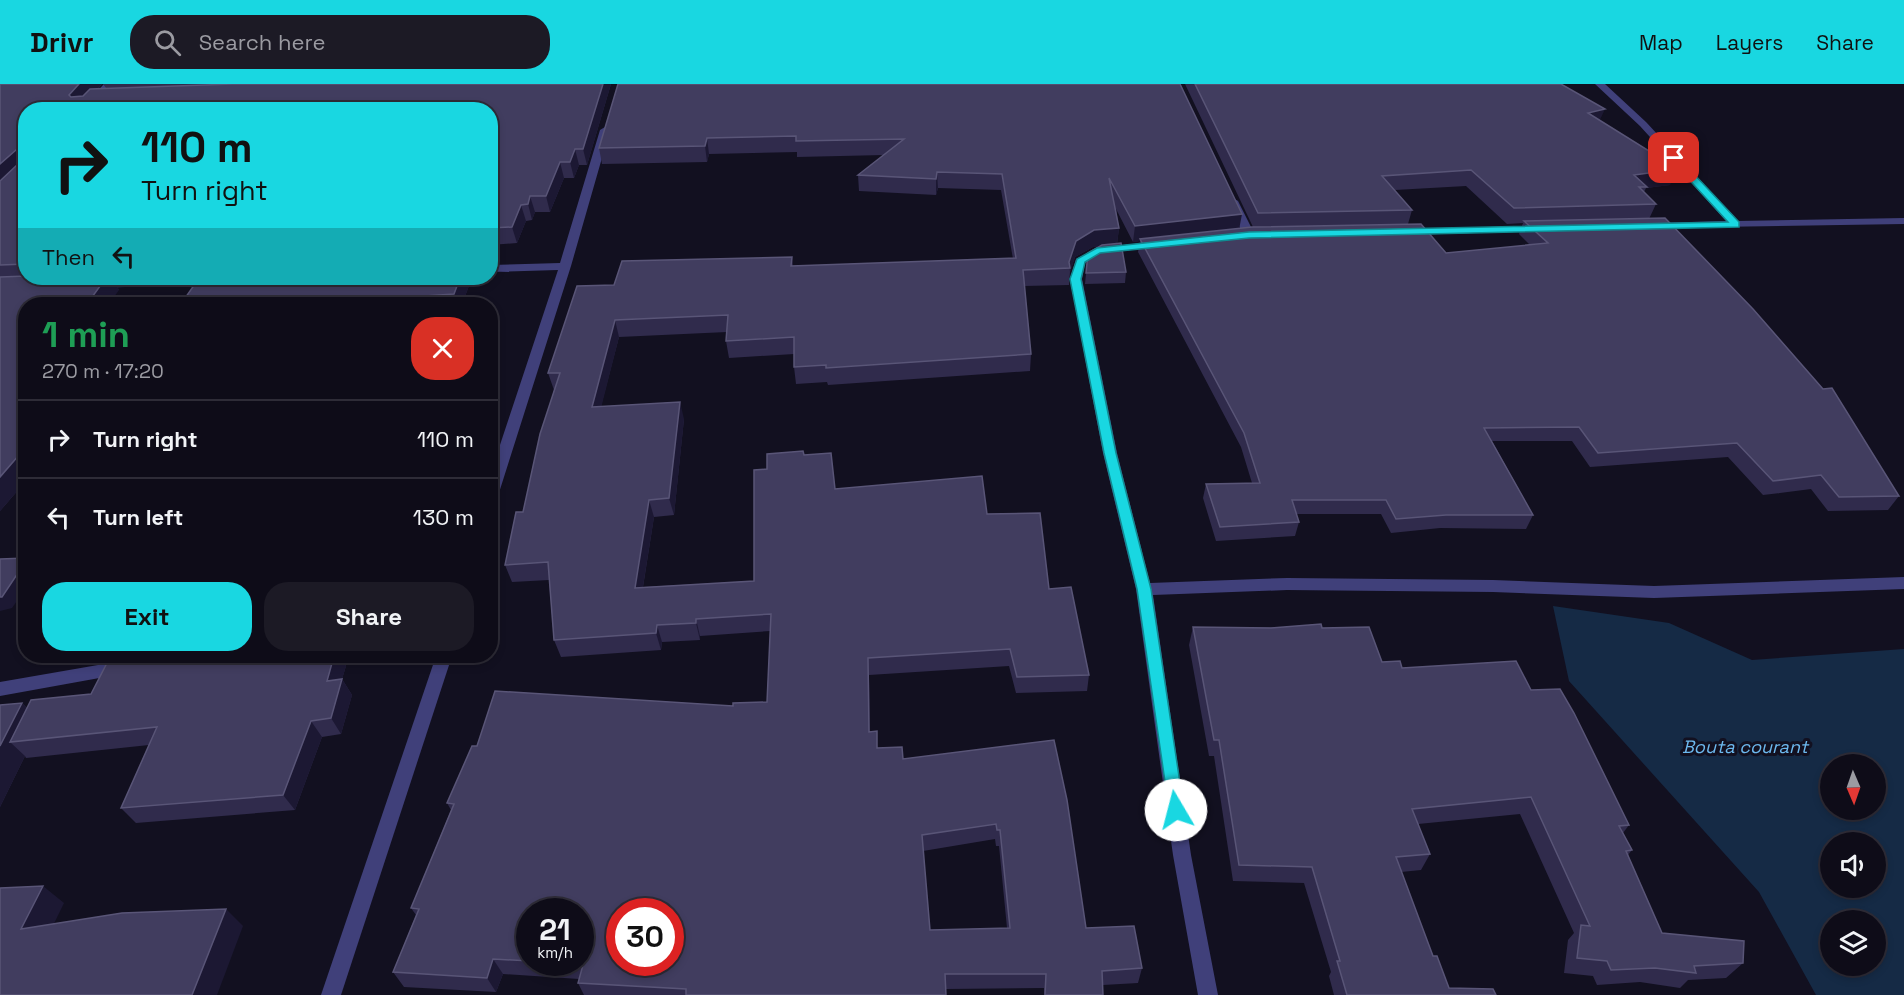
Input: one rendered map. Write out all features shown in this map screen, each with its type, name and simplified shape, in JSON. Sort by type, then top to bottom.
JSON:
[{"type":"street","points":[[91,102],[109,84]]},
{"type":"street","points":[[1600,84],[1643,124],[1736,225]]},
{"type":"street","points":[[94,99],[106,98]]},
{"type":"street","points":[[498,475],[565,266],[609,116]]},
{"type":"street","points":[[1228,192],[1249,235]]},
{"type":"street","points":[[1641,226],[1904,221]]},
{"type":"street","points":[[1392,232],[1558,228]]},
{"type":"street","points":[[1167,243],[1097,251],[1080,261],[1076,279],[1110,453],[1144,589],[1182,855],[1208,995]]},
{"type":"street","points":[[498,268],[565,266]]},
{"type":"street","points":[[1144,589],[1287,584],[1493,586],[1654,592],[1904,584]]},
{"type":"street","points":[[331,995],[442,663]]},
{"type":"street","points":[[0,689],[132,666]]},
{"type":"water","name":"Bouta courant","points":[[1553,606],[1669,623],[1752,660],[1904,649],[1904,995],[1816,995],[1759,892],[1569,681]]},
{"type":"building","points":[[0,84],[79,84],[69,95],[71,97],[83,96],[90,89],[233,84],[603,84],[583,149],[575,149],[570,162],[560,162],[546,196],[530,196],[528,204],[521,205],[512,227],[498,228],[498,102],[18,102],[18,152],[16,150],[0,164]]},
{"type":"building","points":[[618,84],[1180,84],[1242,214],[1135,226],[1109,178],[1119,228],[1094,230],[1076,241],[1069,262],[1070,268],[1023,270],[1031,354],[826,368],[826,365],[794,367],[794,337],[726,341],[728,315],[615,320],[592,407],[680,402],[669,498],[649,500],[635,588],[754,581],[754,470],[767,469],[767,454],[803,451],[804,455],[831,453],[835,489],[982,476],[987,514],[1040,513],[1049,589],[1071,587],[1089,675],[1017,677],[1010,649],[868,658],[869,732],[877,731],[877,748],[902,747],[903,759],[1054,740],[1067,800],[1086,928],[1134,926],[1142,968],[1102,971],[1103,995],[1045,995],[1046,974],[945,974],[946,995],[686,995],[686,989],[578,983],[580,976],[594,976],[594,898],[516,898],[516,960],[493,959],[487,978],[393,972],[419,909],[411,908],[454,804],[447,803],[472,746],[477,746],[495,691],[733,706],[733,703],[767,702],[771,614],[696,619],[696,623],[657,625],[656,633],[554,640],[548,562],[505,565],[516,512],[523,512],[540,434],[560,373],[548,373],[577,286],[614,285],[622,261],[792,257],[791,266],[1016,258],[1002,174],[937,172],[936,179],[858,175],[904,139],[796,141],[796,136],[707,138],[705,146],[599,148]],"holes":[[[996,824],[997,830],[1000,830],[1010,928],[930,930],[922,835]]]},
{"type":"building","points":[[1195,84],[1561,84],[1605,109],[1588,113],[1678,169],[1634,175],[1647,187],[1639,187],[1656,204],[1514,208],[1471,170],[1382,176],[1412,210],[1258,213]]},
{"type":"building","points":[[18,164],[18,264],[0,265],[0,181]]},
{"type":"building","points":[[1665,218],[1753,309],[1823,389],[1832,388],[1899,496],[1839,497],[1821,475],[1773,481],[1737,443],[1598,453],[1579,427],[1484,428],[1533,515],[1446,515],[1396,519],[1386,500],[1292,500],[1299,522],[1220,527],[1206,484],[1260,483],[1244,433],[1140,239],[1252,227],[1421,224],[1446,253],[1548,243],[1524,221]]},
{"type":"building","points":[[1121,243],[1126,272],[1086,273],[1088,253],[1102,245]]},
{"type":"building","points":[[18,276],[18,285],[101,285],[92,297],[18,297],[18,456],[0,477],[0,277]]},
{"type":"building","points":[[194,285],[457,285],[454,294],[424,297],[186,297]]},
{"type":"building","points":[[18,558],[18,573],[2,597],[0,597],[0,559]]},
{"type":"building","points":[[1321,624],[1322,628],[1369,627],[1382,662],[1400,661],[1402,668],[1516,661],[1531,690],[1560,689],[1629,825],[1619,826],[1632,850],[1626,851],[1662,933],[1744,941],[1743,963],[1694,966],[1696,973],[1655,968],[1611,970],[1607,961],[1577,958],[1581,925],[1590,926],[1531,797],[1412,809],[1430,854],[1396,857],[1433,956],[1437,956],[1449,988],[1493,989],[1496,995],[1347,995],[1337,961],[1340,961],[1312,867],[1239,865],[1219,740],[1214,740],[1193,627],[1271,628]]},
{"type":"building","points":[[107,663],[332,663],[327,681],[342,679],[331,718],[311,721],[283,795],[121,808],[157,727],[10,742],[31,700],[91,694]]},
{"type":"building","points":[[22,703],[0,746],[0,705]]},
{"type":"building","points":[[43,886],[21,929],[122,913],[226,909],[192,995],[0,995],[0,888]]},
{"type":"route","points":[[1176,810],[1144,589],[1110,453],[1076,279],[1080,261],[1097,251],[1249,235],[1736,225],[1674,158]]}]
